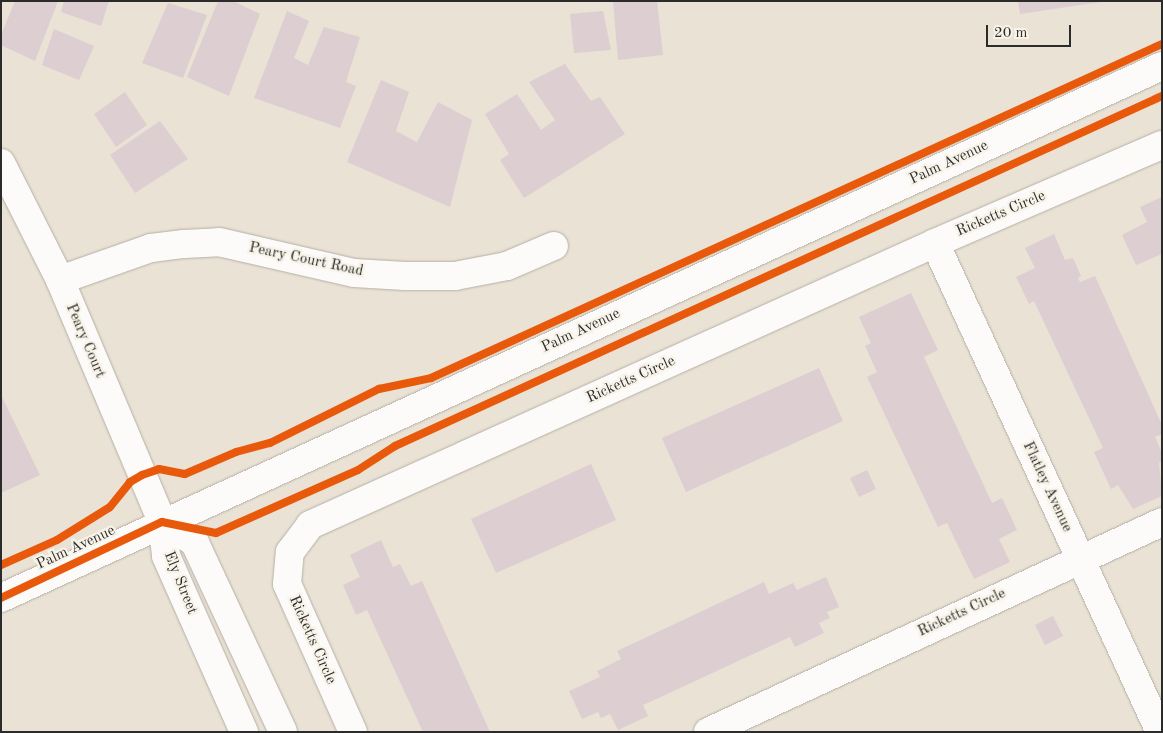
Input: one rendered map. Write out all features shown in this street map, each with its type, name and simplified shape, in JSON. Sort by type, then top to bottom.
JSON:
[{"type":"street","name":"Palm Avenue","points":[[1,598],[162,522],[1162,66]]},
{"type":"street","name":"Ricketts Circle","points":[[353,732],[287,584],[290,552],[310,525],[935,243],[1162,145]]},
{"type":"street","name":"Peary Court","points":[[1,163],[60,280],[162,522]]},
{"type":"street","name":"Peary Court Road","points":[[60,280],[151,248],[184,244],[219,242],[354,273],[405,276],[455,276],[507,266],[554,246]]},
{"type":"street","name":"Flatley Avenue","points":[[935,243],[1080,558],[1150,729]]},
{"type":"street","name":"Ely Street","points":[[162,522],[195,543],[283,732]]},
{"type":"street","name":"Ely Street","points":[[162,522],[166,556],[244,732]]},
{"type":"street","name":"Ricketts Circle","points":[[708,732],[1080,558],[1162,522]]},
{"type":"street","points":[[205,644],[236,630]]},
{"type":"building","points":[[15,1],[58,1],[35,61],[1,45],[1,35]]},
{"type":"building","points":[[64,1],[109,1],[101,26],[61,12]]},
{"type":"building","points":[[218,1],[233,1],[260,14],[229,96],[187,77]]},
{"type":"building","points":[[613,1],[657,1],[663,55],[618,60]]},
{"type":"building","points":[[1018,1],[1101,1],[1101,2],[1020,14]]},
{"type":"building","points":[[168,3],[207,15],[183,78],[142,63]]},
{"type":"building","points":[[287,11],[309,21],[294,58],[308,65],[324,27],[360,37],[346,82],[356,86],[340,128],[254,98]]},
{"type":"building","points":[[603,11],[611,50],[574,53],[570,14]]},
{"type":"building","points":[[54,29],[94,46],[79,80],[42,65]]},
{"type":"building","points":[[565,64],[591,101],[600,97],[625,134],[524,198],[500,160],[509,154],[485,114],[517,94],[541,130],[555,120],[529,82]]},
{"type":"building","points":[[381,80],[409,92],[396,131],[417,142],[438,102],[472,120],[450,207],[347,162]]},
{"type":"building","points":[[125,92],[147,125],[116,147],[94,114]]},
{"type":"building","points":[[160,121],[188,159],[135,193],[110,155]]},
{"type":"building","points":[[1162,197],[1162,254],[1136,265],[1122,235],[1147,222],[1140,207]]},
{"type":"building","points":[[1054,234],[1065,260],[1073,258],[1081,276],[1078,278],[1080,282],[1095,276],[1162,425],[1162,434],[1155,437],[1162,453],[1162,461],[1159,463],[1162,496],[1133,509],[1118,485],[1111,489],[1094,452],[1103,448],[1034,301],[1029,304],[1016,277],[1035,268],[1025,248]]},
{"type":"building","points":[[911,293],[938,350],[924,357],[992,503],[1002,498],[1017,530],[999,539],[1010,562],[974,579],[947,523],[938,527],[867,377],[877,372],[865,346],[871,343],[859,317]]},
{"type":"building","points":[[819,368],[843,421],[686,492],[662,438]]},
{"type":"building","points":[[1,395],[40,475],[1,493]]},
{"type":"building","points":[[591,464],[616,520],[496,573],[471,519]]},
{"type":"building","points":[[867,470],[876,489],[859,497],[850,478]]},
{"type":"building","points":[[381,540],[393,567],[400,564],[411,586],[422,581],[490,732],[423,732],[367,610],[356,615],[343,585],[360,577],[350,555]]},
{"type":"building","points":[[826,577],[839,607],[827,612],[830,618],[819,623],[824,633],[795,647],[790,637],[643,705],[648,716],[618,730],[610,714],[601,718],[598,712],[582,719],[569,691],[600,677],[597,671],[621,659],[617,651],[764,582],[769,594],[793,583],[797,590]]},
{"type":"building","points":[[1053,616],[1063,636],[1045,645],[1035,625]]},
{"type":"cycle path","points":[[1,565],[57,540],[110,507],[130,482],[142,475],[159,469],[185,474],[236,452],[270,443],[379,389],[431,378],[1162,44]]},
{"type":"cycle path","points":[[1,598],[162,522],[216,533],[358,470],[395,446],[1162,96]]}]
